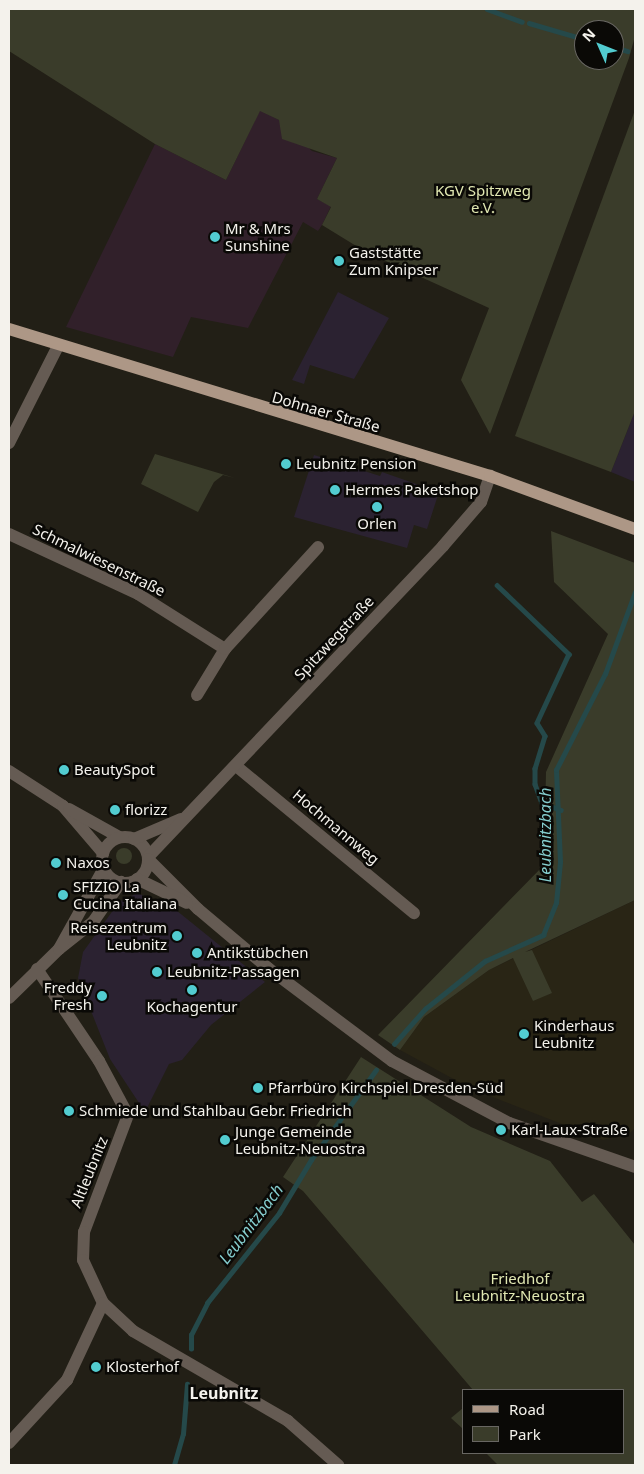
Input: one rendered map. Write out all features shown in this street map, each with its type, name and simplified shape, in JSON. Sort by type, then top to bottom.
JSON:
[{"type":"main road","name":"Dohnaer Straße","points":[[9,329],[58,346],[490,476],[635,528]]},
{"type":"street","points":[[9,443],[58,346]]},
{"type":"street","name":"Spitzwegstraße","points":[[148,858],[444,546],[481,502],[490,476]]},
{"type":"street","name":"Schmalwiesenstraße","points":[[9,534],[138,594],[225,649]]},
{"type":"street","points":[[197,695],[225,649],[318,547]]},
{"type":"street","name":"Hochmannweg","points":[[236,766],[414,913]]},
{"type":"street","points":[[9,771],[63,806],[119,838],[134,839],[148,858],[198,909],[392,1061],[509,1123],[634,1164]]},
{"type":"street","points":[[59,949],[104,868],[103,853],[63,806]]},
{"type":"street","name":"Spitzwegstraße","points":[[134,839],[190,815]]},
{"type":"street","points":[[103,853],[119,838]]},
{"type":"street","points":[[137,879],[148,858]]},
{"type":"street","points":[[104,868],[121,882]]},
{"type":"street","points":[[9,998],[59,949],[93,922],[121,882],[137,879],[198,909]]},
{"type":"street","name":"Altleubnitz","points":[[37,969],[99,1061],[128,1115],[84,1232],[83,1260],[104,1303],[133,1331],[288,1421],[338,1465]]},
{"type":"street","points":[[9,1444],[67,1380],[104,1303]]},
{"type":"shaded area","points":[[260,110],[279,120],[312,151],[337,158],[317,199],[331,206],[322,225],[318,231],[303,222],[248,328],[191,317],[173,357],[66,327],[155,144],[226,180]]},
{"type":"shaded area","points":[[338,292],[389,318],[354,379],[310,365],[304,384],[292,380]]},
{"type":"shaded area","points":[[635,411],[635,482],[611,472]]},
{"type":"shaded area","points":[[314,455],[380,476],[382,472],[439,492],[427,529],[414,525],[407,548],[294,517]]},
{"type":"shaded area","points":[[137,893],[171,906],[265,982],[211,1025],[182,1060],[169,1064],[145,1112],[110,1059],[78,978],[83,952],[119,902]]},
{"type":"shaded area","name":"Kinderhaus Leubnitz","points":[[635,900],[635,1128],[630,1133],[603,1140],[472,1089],[400,1050],[424,1017],[489,970]]},
{"type":"green space","name":"KGV Spitzweg e.V.","points":[[9,9],[635,9],[635,36],[629,58],[490,434],[461,380],[489,308],[366,252],[322,225],[331,207],[317,199],[337,158],[282,139],[279,120],[260,111],[226,180],[155,144],[9,51]]},
{"type":"green space","points":[[635,110],[635,411],[611,472],[515,436]]},
{"type":"green space","points":[[155,454],[235,478],[223,475],[214,482],[198,512],[141,484]]},
{"type":"green space","points":[[551,531],[635,563],[635,900],[525,952],[532,950],[552,993],[533,1001],[513,958],[489,970],[424,1017],[400,1050],[378,1035],[544,865],[546,772],[608,634],[554,582]]},
{"type":"green space","points":[[124,848],[130,850],[132,856],[130,862],[124,864],[118,862],[116,856],[118,850]]},
{"type":"green space","name":"Friedhof Leubnitz-Neuostra","points":[[361,1057],[471,1127],[550,1161],[582,1202],[594,1194],[635,1245],[635,1465],[498,1465],[487,1454],[624,1454],[624,1389],[472,1389],[303,1191],[283,1177]]},
{"type":"green space","points":[[462,1409],[462,1428],[451,1418]]},
{"type":"waterway","points":[[487,9],[522,22]]},
{"type":"waterway","points":[[529,23],[574,36]]},
{"type":"waterway","points":[[497,585],[569,654],[537,723],[545,736],[535,768],[535,784],[542,803],[561,810]]},
{"type":"waterway","name":"Leubnitzbach","points":[[394,1044],[425,1009],[485,961],[543,935],[556,903],[560,862],[556,770],[605,674],[635,592]]},
{"type":"waterway","name":"Leubnitzbach","points":[[191,1349],[191,1335],[207,1303],[279,1213],[311,1160],[376,1070]]},
{"type":"waterway","name":"Leubnitzbach","points":[[174,1465],[183,1434],[187,1384]]},
{"type":"place","name":"Mr & Mrs Sunshine","points":[[215,237]]},
{"type":"place","name":"Gaststätte Zum Knipser","points":[[339,261]]},
{"type":"place","name":"Leubnitz Pension","points":[[286,464]]},
{"type":"place","name":"Hermes Paketshop","points":[[335,490]]},
{"type":"place","name":"Orlen","points":[[377,507]]},
{"type":"place","name":"BeautySpot","points":[[64,770]]},
{"type":"place","name":"florizz","points":[[115,810]]},
{"type":"place","name":"Naxos","points":[[56,863]]},
{"type":"place","name":"SFIZIO La Cucina Italiana","points":[[63,895]]},
{"type":"place","name":"Reisezentrum Leubnitz","points":[[177,936]]},
{"type":"place","name":"Antikstübchen","points":[[197,953]]},
{"type":"place","name":"Leubnitz-Passagen","points":[[157,972]]},
{"type":"place","name":"Kochagentur","points":[[192,990]]},
{"type":"place","name":"Freddy Fresh","points":[[102,996]]},
{"type":"place","name":"Kinderhaus Leubnitz","points":[[524,1034]]},
{"type":"place","name":"Pfarrbüro Kirchspiel Dresden-Süd","points":[[258,1088]]},
{"type":"place","name":"Schmiede und Stahlbau Gebr. Friedrich","points":[[69,1111]]},
{"type":"place","name":"Karl-Laux-Straße","points":[[501,1130]]},
{"type":"place","name":"Junge Gemeinde Leubnitz-Neuostra","points":[[225,1140]]},
{"type":"place","name":"Klosterhof","points":[[96,1367]]},
{"type":"district","name":"Leubnitz","points":[[224,1393]]}]
